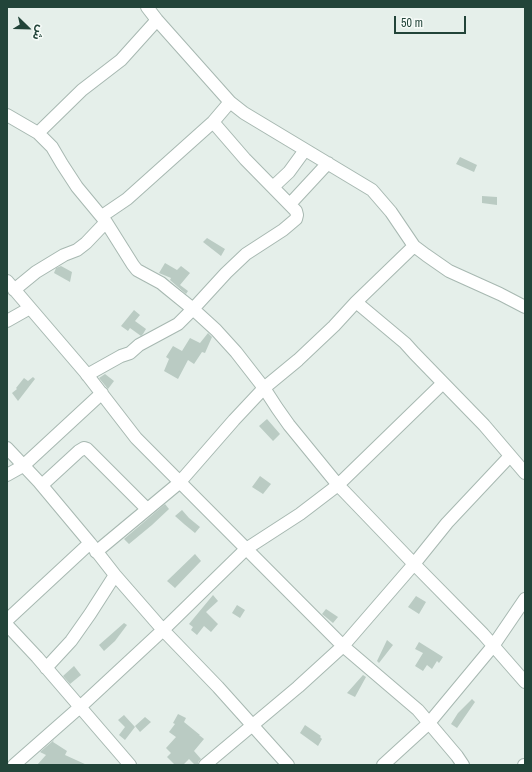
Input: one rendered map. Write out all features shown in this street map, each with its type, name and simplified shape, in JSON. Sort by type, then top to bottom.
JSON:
[{"type":"street","points":[[147,7],[230,102],[305,150],[372,190],[391,212],[414,246],[426,255],[449,271],[500,294],[525,308]]},
{"type":"street","points":[[38,133],[82,90],[121,60],[157,20]]},
{"type":"street","points":[[230,102],[213,122],[104,219],[86,243],[77,250],[64,255],[11,286],[102,393],[136,438],[179,483],[216,518],[343,646],[418,710],[463,765]]},
{"type":"street","points":[[9,119],[38,133],[52,147],[77,187],[104,219],[133,266],[137,270],[161,283],[216,330],[236,352],[264,388],[289,425],[338,484],[483,634],[525,682]]},
{"type":"street","points":[[87,375],[121,356],[130,353],[139,345],[178,324],[246,254],[283,230],[296,219],[296,211],[245,159],[213,122]]},
{"type":"street","points":[[273,187],[289,172],[305,150]]},
{"type":"street","points":[[290,204],[328,163]]},
{"type":"street","points":[[7,620],[93,547],[148,509],[179,483],[264,388],[298,360],[334,326],[356,302],[414,246]]},
{"type":"street","points":[[356,302],[405,343],[484,425],[525,473]]},
{"type":"street","points":[[7,320],[30,308]]},
{"type":"street","points":[[14,765],[80,707],[163,630],[246,548],[300,514],[338,484],[443,383]]},
{"type":"street","points":[[7,475],[23,466],[102,393]]},
{"type":"street","points":[[7,448],[42,485],[115,575],[163,630],[218,687],[288,765]]},
{"type":"street","points":[[42,485],[79,451],[87,448],[148,509]]},
{"type":"street","points":[[204,765],[298,687],[343,646],[414,564],[447,523],[510,456]]},
{"type":"street","points":[[46,668],[71,641],[115,575]]},
{"type":"street","points":[[383,765],[429,723],[493,646],[525,599]]},
{"type":"street","points":[[7,625],[130,765]]},
{"type":"building","points":[[460,157],[477,165],[474,172],[456,164]]},
{"type":"building","points":[[482,196],[497,197],[497,205],[482,203]]},
{"type":"building","points":[[207,238],[225,249],[221,256],[203,242]]},
{"type":"building","points":[[165,263],[177,270],[181,266],[190,273],[180,285],[188,291],[186,294],[170,280],[171,278],[159,273]]},
{"type":"building","points":[[61,266],[72,272],[70,282],[54,273],[56,268]]},
{"type":"building","points":[[134,310],[140,315],[135,321],[146,329],[141,336],[130,328],[128,331],[121,326]]},
{"type":"building","points":[[208,333],[212,337],[205,353],[202,352],[194,364],[188,360],[178,379],[164,371],[169,359],[166,357],[173,346],[182,351],[190,338],[200,343]]},
{"type":"building","points":[[105,374],[114,381],[108,389],[99,378]]},
{"type":"building","points":[[33,377],[35,379],[18,401],[12,393],[17,389],[16,388],[24,378],[28,381]]},
{"type":"building","points":[[267,419],[280,434],[273,441],[259,426]]},
{"type":"building","points":[[260,476],[271,484],[263,494],[252,487]]},
{"type":"building","points":[[165,504],[169,509],[152,525],[129,544],[124,539]]},
{"type":"building","points":[[182,510],[200,527],[195,533],[175,516]]},
{"type":"building","points":[[195,554],[201,561],[175,588],[167,581]]},
{"type":"building","points":[[213,595],[218,601],[206,612],[218,624],[211,632],[204,626],[197,635],[191,630],[193,627],[189,624]]},
{"type":"building","points":[[416,596],[426,602],[419,614],[408,607]]},
{"type":"building","points":[[237,605],[245,610],[240,618],[232,613]]},
{"type":"building","points":[[326,609],[338,617],[333,623],[322,614]]},
{"type":"building","points":[[124,623],[127,625],[115,641],[104,651],[99,645]]},
{"type":"building","points":[[387,640],[393,645],[379,663],[377,661]]},
{"type":"building","points":[[419,642],[443,657],[439,663],[437,661],[432,669],[427,665],[423,671],[415,666],[423,653],[415,649]]},
{"type":"building","points":[[74,666],[81,675],[70,684],[63,676]]},
{"type":"building","points":[[363,675],[366,677],[355,697],[347,693]]},
{"type":"building","points":[[472,699],[475,702],[457,728],[451,724],[458,713]]},
{"type":"building","points":[[178,714],[186,718],[184,722],[204,739],[194,751],[201,759],[198,762],[198,765],[195,765],[189,759],[183,765],[175,765],[167,757],[171,753],[166,748],[176,737],[169,732],[175,724],[173,723]]},
{"type":"building","points":[[124,715],[135,727],[125,740],[119,735],[125,727],[118,720]]},
{"type":"building","points":[[145,717],[151,722],[140,732],[135,726]]},
{"type":"building","points":[[305,725],[321,736],[320,737],[322,739],[318,746],[300,733]]},
{"type":"building","points":[[54,740],[53,742],[67,751],[65,755],[87,765],[37,765],[46,755],[40,752]]}]
